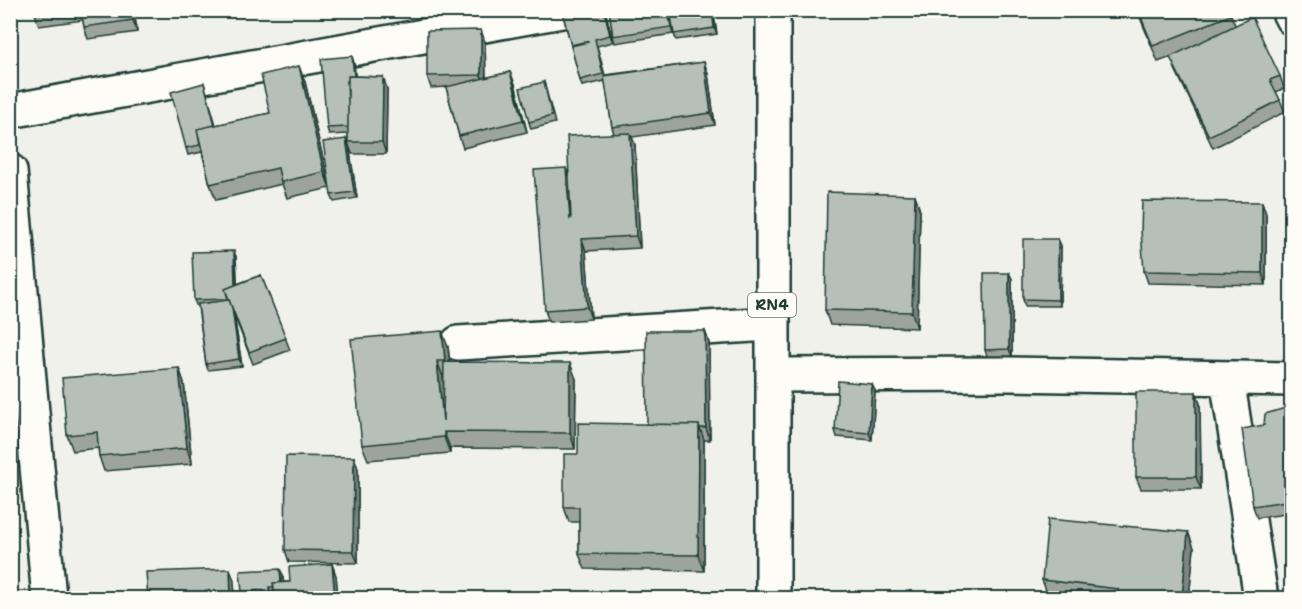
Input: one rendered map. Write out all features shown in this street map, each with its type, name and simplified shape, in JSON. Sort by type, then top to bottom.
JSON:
[{"type":"main road","points":[[10,111],[567,10]]},
{"type":"main road","name":"RN4","points":[[773,10],[773,598]]},
{"type":"main road","points":[[1288,10],[1292,18]]},
{"type":"main road","points":[[10,171],[49,598]]},
{"type":"main road","points":[[458,343],[772,324]]},
{"type":"main road","points":[[774,375],[1007,374],[1292,379]]},
{"type":"main road","points":[[1227,378],[1261,598]]},
{"type":"building","points":[[34,10],[63,10],[35,14]]},
{"type":"building","points":[[81,10],[132,10],[133,20],[84,27]]},
{"type":"building","points":[[581,10],[604,10],[610,35],[595,39],[603,74],[580,80],[571,46],[588,41],[571,45],[563,15]]},
{"type":"building","points":[[609,10],[668,10],[671,27],[613,36]]},
{"type":"building","points":[[670,10],[712,10],[714,28],[674,34]]},
{"type":"building","points":[[1138,10],[1229,10],[1231,15],[1153,46]]},
{"type":"building","points":[[1252,17],[1280,76],[1270,80],[1280,100],[1209,136],[1170,57]]},
{"type":"building","points":[[481,30],[481,75],[427,76],[427,31]]},
{"type":"building","points":[[352,56],[354,76],[348,76],[347,81],[348,127],[327,128],[321,59]]},
{"type":"building","points":[[704,62],[711,113],[612,127],[604,76]]},
{"type":"building","points":[[299,66],[324,172],[281,182],[278,168],[210,184],[197,129],[270,113],[261,75]]},
{"type":"building","points":[[510,72],[523,120],[459,136],[446,87]]},
{"type":"building","points":[[348,76],[383,77],[382,142],[348,142]]},
{"type":"building","points":[[544,82],[552,116],[529,122],[520,88]]},
{"type":"building","points":[[204,83],[215,125],[197,129],[200,145],[186,148],[171,92]]},
{"type":"building","points":[[630,133],[636,236],[582,239],[587,307],[545,310],[534,170],[566,168],[570,219],[567,136]]},
{"type":"building","points":[[346,139],[354,192],[331,195],[323,142]]},
{"type":"building","points":[[827,192],[915,195],[912,312],[825,310]]},
{"type":"building","points":[[1142,201],[1262,202],[1262,273],[1144,271],[1141,231]]},
{"type":"building","points":[[1023,239],[1058,239],[1058,300],[1023,299]]},
{"type":"building","points":[[234,251],[235,285],[225,289],[228,299],[194,300],[192,252]]},
{"type":"building","points":[[984,273],[1009,273],[1009,349],[985,350]]},
{"type":"building","points":[[261,275],[286,338],[249,352],[225,289]]},
{"type":"building","points":[[229,300],[239,359],[206,364],[198,304]]},
{"type":"building","points":[[442,331],[445,361],[437,361],[443,421],[444,362],[570,363],[570,433],[444,432],[444,437],[362,445],[351,339]]},
{"type":"building","points":[[646,331],[705,331],[706,428],[700,428],[699,425],[647,424]]},
{"type":"building","points":[[179,368],[187,448],[99,456],[97,432],[67,435],[62,378]]},
{"type":"building","points":[[838,381],[872,384],[869,433],[835,430]]},
{"type":"building","points":[[1136,392],[1196,392],[1196,477],[1136,477]]},
{"type":"building","points":[[1292,406],[1292,500],[1253,506],[1242,429],[1264,425],[1265,414]]},
{"type":"building","points":[[578,423],[699,425],[698,555],[579,554],[579,507],[564,507],[564,454],[578,454]]},
{"type":"building","points":[[286,456],[354,457],[353,551],[285,550]]},
{"type":"building","points":[[1048,519],[1188,532],[1182,598],[1143,598],[1118,595],[1118,589],[1042,580]]},
{"type":"building","points":[[332,564],[335,598],[275,598],[273,583],[290,582],[289,567]]},
{"type":"building","points":[[230,569],[231,598],[148,598],[146,572]]},
{"type":"building","points":[[280,569],[281,583],[273,583],[274,587],[269,587],[269,596],[266,596],[264,590],[242,592],[240,571]]},
{"type":"building","points":[[264,590],[264,598],[236,598],[235,592]]}]
